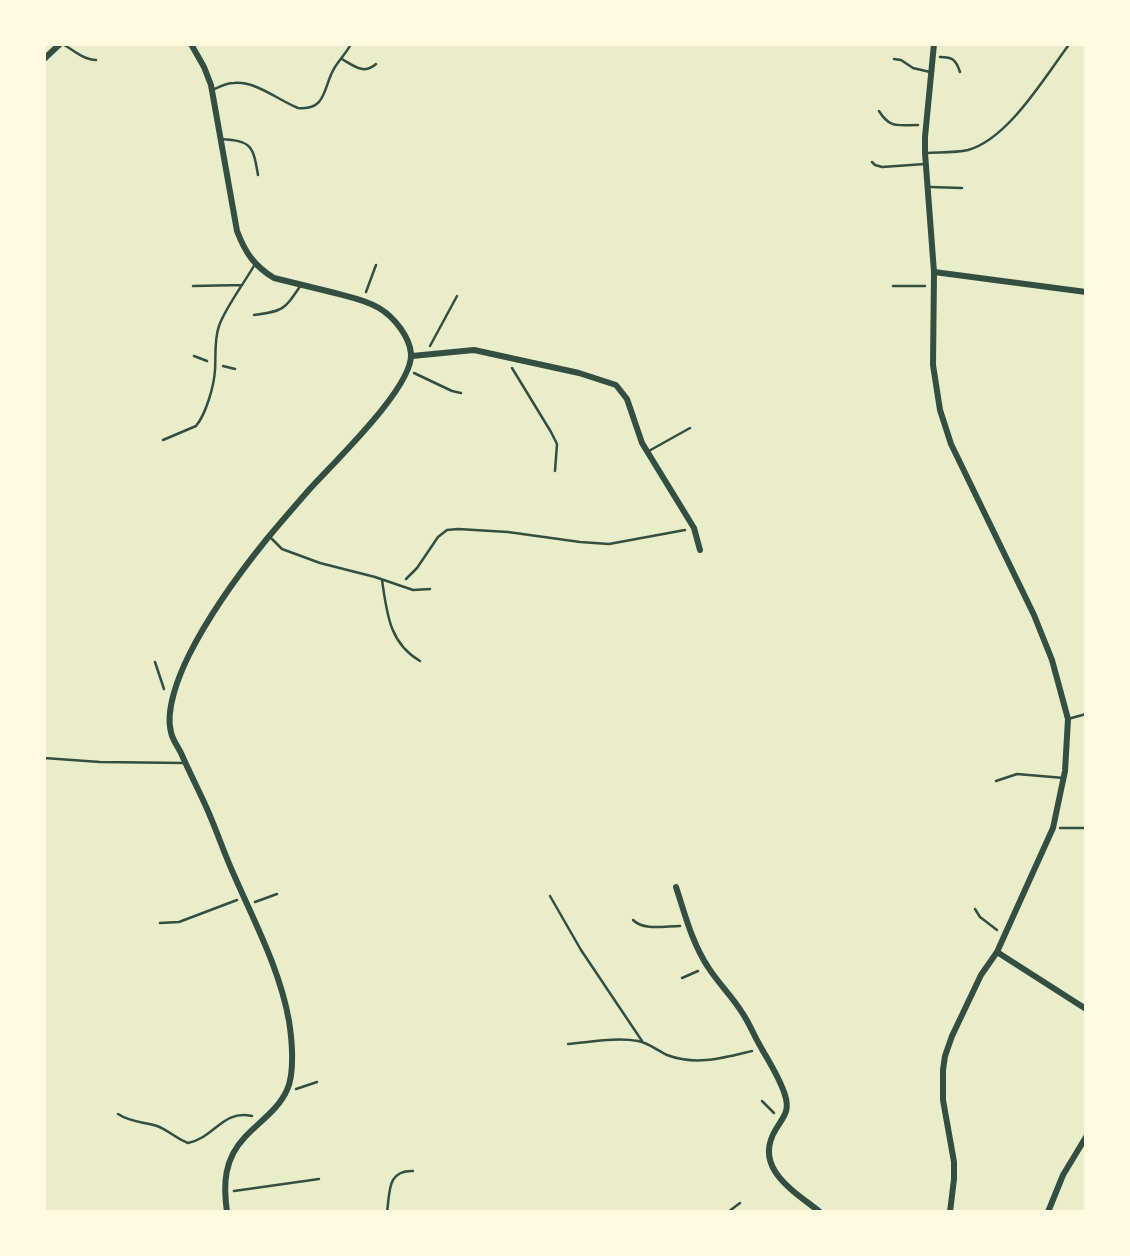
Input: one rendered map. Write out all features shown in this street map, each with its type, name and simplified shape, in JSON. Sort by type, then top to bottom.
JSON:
[{"type":"street","points":[[44,59],[62,44]]},
{"type":"street","points":[[191,44],[204,67],[212,90],[237,230],[255,264],[274,278],[362,300],[380,309],[395,321],[406,337],[412,356],[401,384],[384,406],[269,536],[229,588],[178,679],[172,703],[171,733],[205,804],[280,984],[292,1044],[291,1071],[286,1093],[276,1108],[239,1144],[229,1163],[224,1177],[227,1212]]},
{"type":"street","points":[[934,44],[925,164],[934,272],[933,365],[936,388],[951,444],[1034,615],[1052,660],[1068,719],[1064,778],[1054,828],[997,952],[981,975],[952,1036],[943,1070],[943,1100],[954,1162],[950,1212]]},
{"type":"street","points":[[934,272],[1086,292]]},
{"type":"street","points":[[412,356],[474,350],[579,373],[617,385],[627,399],[642,443],[694,528],[700,550]]},
{"type":"street","points":[[676,887],[688,926],[707,967],[743,1014],[785,1094],[785,1118],[776,1129],[768,1157],[784,1183],[820,1212]]},
{"type":"street","points":[[997,952],[1086,1009]]},
{"type":"street","points":[[1048,1212],[1063,1175],[1086,1137]]},
{"type":"lane","points":[[62,44],[84,58],[96,60]]},
{"type":"lane","points":[[212,90],[226,84],[243,83],[290,104],[306,109],[313,107],[320,102],[333,71],[351,44]]},
{"type":"lane","points":[[925,153],[968,149],[998,134],[1024,106],[1068,46]]},
{"type":"lane","points":[[894,58],[913,68],[932,73]]},
{"type":"lane","points":[[342,59],[365,70],[376,64]]},
{"type":"lane","points":[[221,139],[237,140],[249,146],[254,151],[258,175]]},
{"type":"lane","points":[[872,162],[881,167],[925,164]]},
{"type":"lane","points":[[927,187],[962,188]]},
{"type":"lane","points":[[163,440],[200,422],[215,372],[220,323],[255,264]]},
{"type":"lane","points":[[193,286],[242,285]]},
{"type":"lane","points":[[254,315],[279,311],[286,307],[301,285]]},
{"type":"lane","points":[[647,452],[690,428]]},
{"type":"lane","points":[[269,536],[282,549],[295,554],[399,587],[430,589]]},
{"type":"lane","points":[[382,580],[387,614],[396,638],[405,651],[420,661]]},
{"type":"lane","points":[[1068,719],[1086,714]]},
{"type":"lane","points":[[44,758],[185,763]]},
{"type":"lane","points":[[996,782],[1017,774],[1064,778]]},
{"type":"path","points":[[933,57],[951,57],[960,72]]},
{"type":"path","points":[[879,111],[892,125],[926,125]]},
{"type":"path","points":[[362,300],[376,265]]},
{"type":"path","points":[[893,286],[934,286]]},
{"type":"path","points":[[425,355],[457,296]]},
{"type":"path","points":[[505,357],[557,444],[555,471]]},
{"type":"path","points":[[408,370],[461,393]]},
{"type":"path","points":[[399,587],[417,568],[438,537],[447,530],[508,532],[609,544],[694,528]]},
{"type":"path","points":[[155,662],[172,703]]},
{"type":"path","points":[[1054,828],[1086,828]]},
{"type":"path","points":[[160,923],[179,922],[225,904],[277,894]]},
{"type":"path","points":[[550,896],[580,950],[642,1041]]},
{"type":"path","points":[[975,909],[980,917],[1004,936]]},
{"type":"path","points":[[633,920],[644,926],[688,926]]},
{"type":"path","points":[[682,978],[707,967]]},
{"type":"path","points":[[568,1044],[642,1041],[668,1055],[686,1060],[707,1061],[762,1049]]},
{"type":"path","points":[[286,1093],[317,1082]]},
{"type":"path","points":[[762,1101],[782,1121]]},
{"type":"path","points":[[118,1114],[132,1122],[146,1123],[163,1129],[188,1143],[198,1141],[237,1114],[247,1114],[262,1122]]},
{"type":"path","points":[[387,1212],[392,1181],[397,1174],[413,1171]]},
{"type":"path","points":[[224,1192],[319,1179]]},
{"type":"path","points":[[728,1212],[740,1203]]}]
